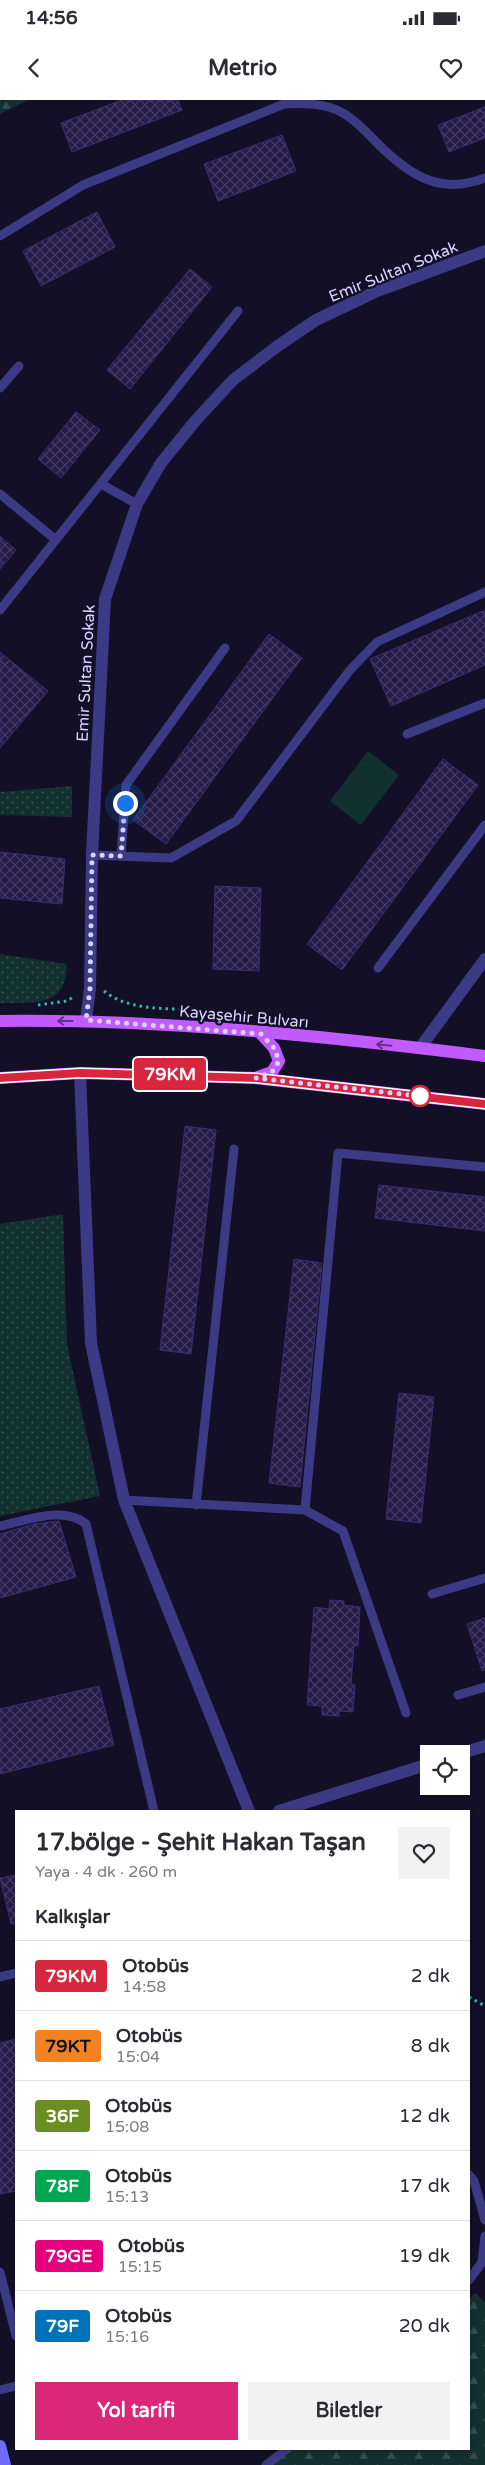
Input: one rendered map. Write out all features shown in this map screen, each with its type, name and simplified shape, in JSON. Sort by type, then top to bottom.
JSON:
[{"type":"main road","name":"Kayaşehir Bulvarı","points":[[0,1021],[86,1020],[420,1048],[485,1056]]},
{"type":"main road","points":[[256,1078],[272,1072],[279,1061],[274,1048],[261,1034]]},
{"type":"main road","points":[[0,1078],[80,1073],[256,1078],[485,1104]]},
{"type":"main road","points":[[0,2446],[5,2465]]},
{"type":"street","name":"Emir Sultan Sokak","points":[[86,1020],[90,989],[92,855],[104,599],[137,504],[161,463],[196,420],[233,380],[279,345],[316,320],[375,292],[485,251]]},
{"type":"street","points":[[420,1048],[485,959]]},
{"type":"street","points":[[80,1073],[91,1343],[124,1500],[249,1810]]},
{"type":"street","points":[[470,1751],[485,1746]]},
{"type":"street","points":[[282,1810],[420,1767]]},
{"type":"lane","points":[[0,236],[83,185],[284,104],[313,104],[341,111],[403,168],[431,181],[447,185],[459,185],[485,178]]},
{"type":"lane","points":[[0,610],[238,311]]},
{"type":"lane","points":[[0,388],[19,366]]},
{"type":"lane","points":[[101,484],[137,504]]},
{"type":"lane","points":[[0,494],[56,540]]},
{"type":"lane","points":[[92,855],[171,858],[236,821],[350,670],[377,642],[485,592]]},
{"type":"lane","points":[[121,856],[126,785],[225,648]]},
{"type":"lane","points":[[407,734],[485,703]]},
{"type":"lane","points":[[378,968],[485,825]]},
{"type":"lane","points":[[196,1505],[234,1148]]},
{"type":"lane","points":[[305,1510],[338,1154],[485,1167]]},
{"type":"lane","points":[[124,1500],[305,1510],[343,1531],[406,1714]]},
{"type":"lane","points":[[0,1526],[62,1514],[74,1516],[86,1524],[154,1810]]},
{"type":"lane","points":[[432,1594],[485,1578]]},
{"type":"lane","points":[[458,1695],[485,1687]]},
{"type":"lane","points":[[0,1977],[15,1973]]},
{"type":"lane","points":[[470,2176],[474,2182],[485,2220]]},
{"type":"lane","points":[[470,2279],[484,2262],[485,2236]]},
{"type":"lane","points":[[0,2272],[15,2332]]},
{"type":"lane","points":[[0,2390],[15,2386]]},
{"type":"lane","points":[[266,2465],[286,2450]]},
{"type":"path","points":[[470,1998],[485,2006]]},
{"type":"green space","points":[[0,100],[28,100],[0,114]]},
{"type":"green space","points":[[368,751],[399,775],[361,825],[330,801]]},
{"type":"green space","points":[[72,786],[72,817],[0,815],[0,792]]},
{"type":"green space","points":[[0,954],[67,964],[65,979],[61,989],[54,996],[46,1000],[25,1003],[0,1003]]},
{"type":"green space","points":[[63,1214],[67,1344],[100,1496],[0,1516],[0,1224]]},
{"type":"green space","points":[[475,2293],[485,2302],[485,2465],[272,2465],[291,2450],[470,2450],[470,2298]]},
{"type":"building","points":[[122,100],[178,100],[182,110],[72,152],[61,123]]},
{"type":"building","points":[[485,107],[485,138],[449,152],[438,125]]},
{"type":"building","points":[[282,135],[296,171],[218,201],[204,164]]},
{"type":"building","points":[[97,212],[115,247],[41,286],[23,251]]},
{"type":"building","points":[[190,269],[212,287],[130,389],[107,370]]},
{"type":"building","points":[[76,412],[100,430],[61,478],[38,459]]},
{"type":"building","points":[[0,536],[16,550],[0,569]]},
{"type":"building","points":[[485,610],[485,665],[391,706],[370,659]]},
{"type":"building","points":[[269,634],[302,658],[166,844],[133,820]]},
{"type":"building","points":[[0,652],[48,691],[0,748]]},
{"type":"building","points":[[443,759],[478,785],[342,970],[307,944]]},
{"type":"building","points":[[0,852],[65,859],[62,904],[0,898]]},
{"type":"building","points":[[215,886],[261,888],[259,971],[213,969]]},
{"type":"building","points":[[185,1126],[216,1130],[191,1354],[160,1350]]},
{"type":"building","points":[[379,1185],[485,1197],[485,1231],[375,1218]]},
{"type":"building","points":[[294,1259],[322,1263],[300,1487],[269,1483]]},
{"type":"building","points":[[399,1393],[434,1397],[421,1523],[386,1519]]},
{"type":"building","points":[[59,1521],[76,1577],[0,1598],[0,1534],[34,1524]]},
{"type":"building","points":[[330,1600],[344,1601],[344,1605],[360,1607],[358,1646],[354,1646],[351,1684],[355,1685],[353,1712],[339,1711],[339,1716],[322,1715],[322,1706],[307,1705],[314,1607],[329,1609]]},
{"type":"building","points":[[485,1618],[485,1670],[482,1671],[467,1624]]},
{"type":"building","points":[[99,1686],[114,1745],[0,1774],[0,1709]]},
{"type":"building","points":[[15,1875],[15,1924],[11,1924],[0,1878]]},
{"type":"building","points":[[15,2039],[15,2191],[0,2194],[0,2043]]},
{"type":"bus line","name":"79KM","points":[[0,1078],[80,1073],[256,1078],[485,1104]]},
{"type":"route","points":[[125,803],[121,856],[92,855],[90,989],[86,1020],[261,1034],[274,1048],[278,1054],[279,1061],[272,1072],[256,1078],[428,1097],[420,1096]]}]
